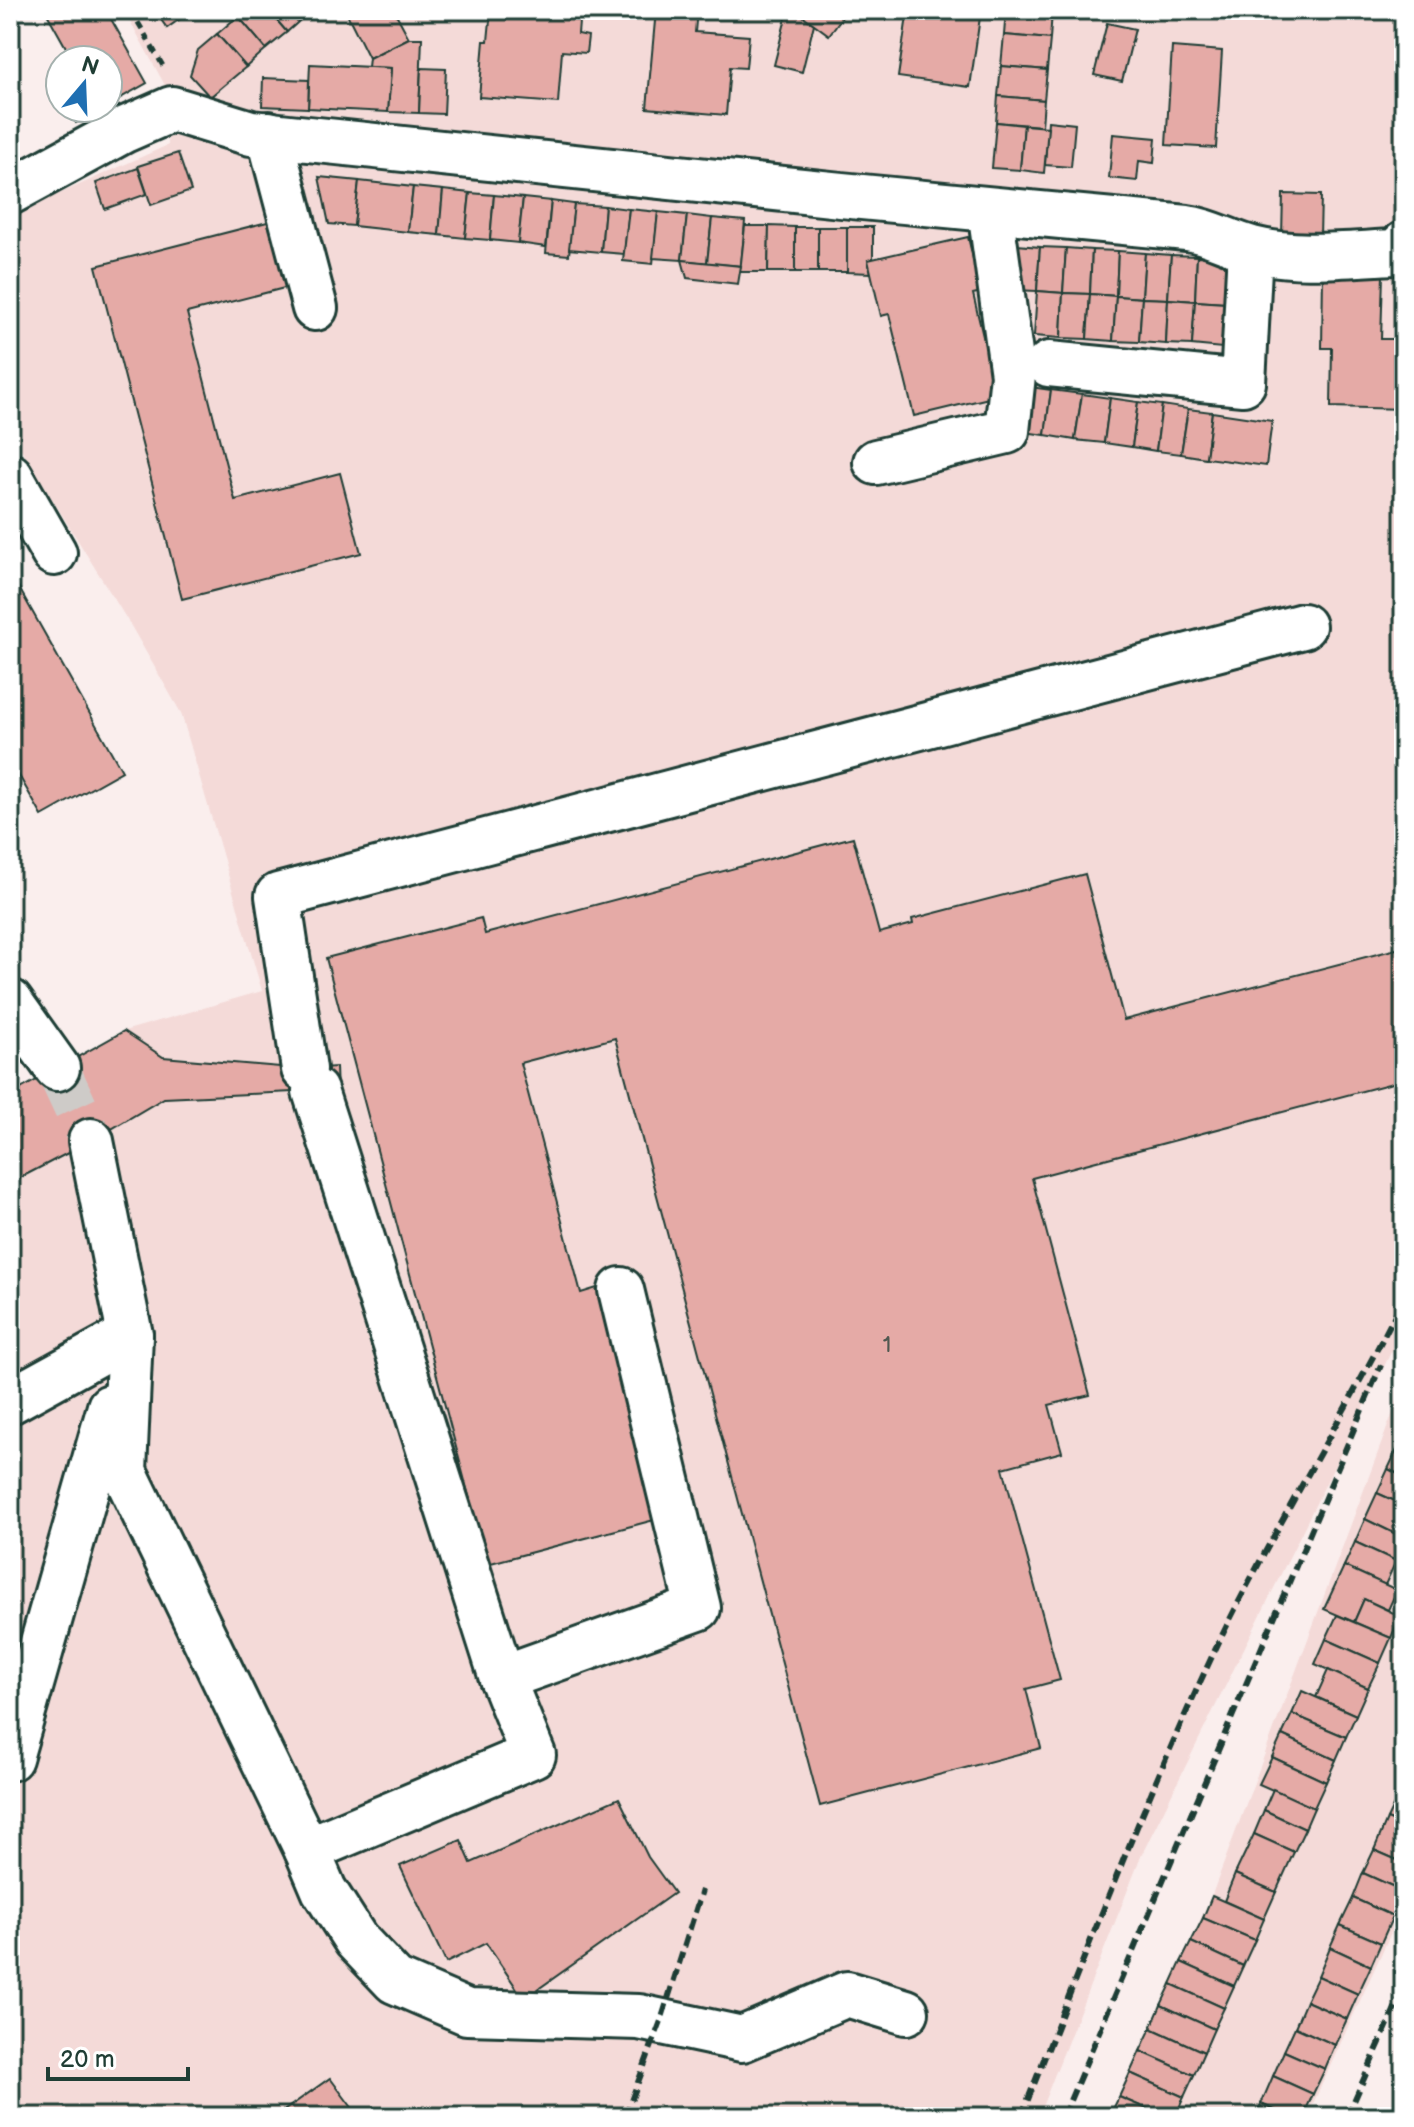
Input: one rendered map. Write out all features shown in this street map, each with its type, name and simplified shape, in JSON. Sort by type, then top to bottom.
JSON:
[{"type":"lane","points":[[10,192],[124,130],[172,109],[235,129],[269,134],[1187,228],[1212,233],[1250,249],[1308,255],[1396,252],[1404,244]]},
{"type":"lane","points":[[269,134],[315,308]]},
{"type":"lane","points":[[876,462],[1007,431],[1013,375],[990,210]]},
{"type":"lane","points":[[1049,364],[1243,383],[1250,249]]},
{"type":"lane","points":[[10,476],[54,553]]},
{"type":"lane","points":[[307,1850],[533,1755],[502,1678],[309,1080],[278,896],[1303,626]]},
{"type":"lane","points":[[10,1002],[57,1068]]},
{"type":"lane","points":[[91,1141],[130,1335],[124,1471],[324,1890],[356,1940],[395,1981],[467,2012],[639,2017],[742,2039],[847,1994],[906,2012]]},
{"type":"lane","points":[[502,1678],[698,1608],[621,1290]]},
{"type":"lane","points":[[10,1401],[130,1335]]},
{"type":"lane","points":[[10,1758],[130,1335]]},
{"type":"path","points":[[131,10],[163,67]]},
{"type":"shaded area","points":[[124,10],[1404,10],[1404,1326],[1142,1854],[1038,2117],[10,2117],[10,1095],[124,1031],[262,991],[181,713],[10,431],[10,221],[50,198],[168,145],[167,89]]},
{"type":"shaded area","points":[[1404,1383],[1404,1904],[1307,2117],[1113,2117],[1213,1892]]},
{"type":"building","points":[[45,10],[106,10],[147,83],[124,96],[124,44],[64,44]]},
{"type":"building","points":[[154,10],[190,10],[191,11],[167,28]]},
{"type":"building","points":[[245,10],[268,10],[287,32],[266,49],[238,16]]},
{"type":"building","points":[[268,10],[301,10],[306,15],[287,32]]},
{"type":"building","points":[[345,10],[394,10],[409,38],[369,58]]},
{"type":"building","points":[[491,10],[528,13],[528,10],[580,10],[578,34],[588,36],[586,53],[562,51],[558,103],[479,97],[484,41],[488,41]]},
{"type":"building","points":[[656,10],[697,10],[695,32],[749,36],[746,68],[730,67],[726,115],[647,108]]},
{"type":"building","points":[[788,10],[795,10],[814,24],[802,72],[774,65]]},
{"type":"building","points":[[805,10],[833,10],[842,17],[829,35],[802,15]]},
{"type":"building","points":[[939,10],[981,10],[970,87],[898,77],[907,16],[938,20]]},
{"type":"building","points":[[1006,10],[1052,12],[1050,39],[1004,35]]},
{"type":"building","points":[[238,16],[266,49],[246,67],[217,34]]},
{"type":"building","points":[[1107,23],[1135,29],[1122,81],[1094,75]]},
{"type":"building","points":[[217,34],[246,67],[210,97],[190,75],[198,50]]},
{"type":"building","points":[[1004,35],[1050,39],[1047,70],[1001,66]]},
{"type":"building","points":[[409,38],[422,38],[419,113],[388,112],[391,68],[368,67],[369,58]]},
{"type":"building","points":[[1172,47],[1222,51],[1216,148],[1166,145]]},
{"type":"building","points":[[310,64],[391,68],[388,112],[308,108]]},
{"type":"building","points":[[1001,66],[1047,70],[1044,100],[998,96]]},
{"type":"building","points":[[421,68],[446,69],[444,114],[419,113]]},
{"type":"building","points":[[263,78],[309,80],[308,108],[262,106]]},
{"type":"building","points":[[998,96],[1044,100],[1042,126],[996,122]]},
{"type":"building","points":[[1048,121],[1075,124],[1071,167],[1045,165]]},
{"type":"building","points":[[996,122],[1024,125],[1020,170],[992,168]]},
{"type":"building","points":[[1024,125],[1048,127],[1044,173],[1020,170]]},
{"type":"building","points":[[1113,134],[1156,138],[1154,163],[1139,161],[1137,181],[1109,178]]},
{"type":"building","points":[[178,153],[191,191],[151,205],[138,166]]},
{"type":"building","points":[[138,168],[147,194],[105,209],[96,183]]},
{"type":"building","points":[[319,177],[359,181],[354,226],[329,224]]},
{"type":"building","points":[[359,181],[413,187],[408,232],[354,226]]},
{"type":"building","points":[[413,187],[443,190],[439,235],[408,232]]},
{"type":"building","points":[[443,190],[470,193],[465,238],[439,235]]},
{"type":"building","points":[[470,193],[494,195],[490,240],[465,238]]},
{"type":"building","points":[[1283,194],[1321,195],[1320,237],[1282,236]]},
{"type":"building","points":[[494,195],[523,198],[518,243],[490,240]]},
{"type":"building","points":[[523,198],[551,201],[546,247],[518,243]]},
{"type":"building","points":[[551,201],[574,204],[569,255],[546,253]]},
{"type":"building","points":[[574,204],[605,206],[601,252],[569,249]]},
{"type":"building","points":[[605,206],[629,209],[624,254],[601,252]]},
{"type":"building","points":[[629,209],[658,212],[653,264],[623,261]]},
{"type":"building","points":[[658,212],[687,215],[682,260],[653,258]]},
{"type":"building","points":[[687,215],[712,218],[707,263],[682,260]]},
{"type":"building","points":[[712,218],[745,221],[741,266],[707,263]]},
{"type":"building","points":[[279,219],[296,285],[187,313],[235,500],[340,473],[361,553],[182,599],[96,266]]},
{"type":"building","points":[[745,226],[769,226],[768,272],[740,272]]},
{"type":"building","points":[[769,226],[795,227],[795,272],[768,272]]},
{"type":"building","points":[[795,227],[818,227],[818,272],[795,272]]},
{"type":"building","points":[[818,227],[847,227],[847,272],[818,272]]},
{"type":"building","points":[[847,227],[873,227],[873,259],[868,260],[871,273],[847,272]]},
{"type":"building","points":[[968,237],[981,292],[973,294],[997,396],[914,416],[889,314],[881,316],[868,260]]},
{"type":"building","points":[[1017,245],[1040,247],[1037,291],[1014,290]]},
{"type":"building","points":[[1040,247],[1066,248],[1063,293],[1037,291]]},
{"type":"building","points":[[1066,248],[1092,250],[1090,294],[1063,293]]},
{"type":"building","points":[[1092,250],[1118,251],[1116,296],[1090,294]]},
{"type":"building","points":[[1118,251],[1145,253],[1142,298],[1116,296]]},
{"type":"building","points":[[1145,253],[1171,255],[1168,299],[1142,298]]},
{"type":"building","points":[[1171,255],[1197,256],[1195,301],[1168,299]]},
{"type":"building","points":[[1197,256],[1228,258],[1225,303],[1195,301]]},
{"type":"building","points":[[682,260],[741,266],[738,284],[687,278]]},
{"type":"building","points":[[1323,273],[1383,275],[1381,339],[1404,339],[1404,409],[1331,407],[1332,348],[1322,348]]},
{"type":"building","points":[[1037,291],[1063,293],[1061,338],[1034,336]]},
{"type":"building","points":[[1063,293],[1090,294],[1087,339],[1061,338]]},
{"type":"building","points":[[1090,294],[1116,296],[1113,341],[1087,339]]},
{"type":"building","points":[[1116,296],[1142,298],[1139,342],[1113,341]]},
{"type":"building","points":[[1142,298],[1168,299],[1166,344],[1139,342]]},
{"type":"building","points":[[1168,299],[1195,301],[1192,345],[1166,344]]},
{"type":"building","points":[[1195,301],[1225,303],[1222,348],[1192,345]]},
{"type":"building","points":[[1024,386],[1051,390],[1045,435],[1018,431]]},
{"type":"building","points":[[1051,390],[1082,394],[1075,440],[1045,435]]},
{"type":"building","points":[[1082,394],[1110,398],[1104,443],[1075,440]]},
{"type":"building","points":[[1110,398],[1138,402],[1132,447],[1104,443]]},
{"type":"building","points":[[1138,402],[1162,405],[1156,451],[1132,447]]},
{"type":"building","points":[[1162,405],[1188,409],[1181,454],[1156,451]]},
{"type":"building","points":[[1188,409],[1212,412],[1206,458],[1181,454]]},
{"type":"building","points":[[1212,412],[1272,421],[1266,466],[1206,458]]},
{"type":"building","points":[[10,572],[122,771],[42,816],[10,760]]},
{"type":"building","points":[[853,837],[879,933],[913,924],[912,919],[1085,874],[1124,1020],[1404,947],[1404,1080],[1032,1178],[1090,1395],[1049,1405],[1062,1452],[1003,1468],[1060,1680],[1026,1689],[1041,1748],[820,1806],[615,1038],[520,1063],[581,1293],[597,1288],[658,1519],[487,1564],[326,958],[481,918],[485,934]]},
{"type":"building","points":[[124,1031],[163,1057],[304,1069],[336,1067],[337,1094],[315,1091],[164,1098],[10,1183],[10,1095]]},
{"type":"building","points":[[1404,1439],[1404,1477],[1388,1469]]},
{"type":"building","points":[[1388,1469],[1404,1477],[1404,1505],[1377,1493]]},
{"type":"building","points":[[1377,1493],[1404,1505],[1404,1538],[1365,1519]]},
{"type":"building","points":[[1365,1519],[1404,1538],[1396,1561],[1355,1542]]},
{"type":"building","points":[[1355,1542],[1396,1561],[1385,1585],[1344,1566]]},
{"type":"building","points":[[1344,1566],[1397,1590],[1388,1610],[1364,1599],[1354,1622],[1324,1609]]},
{"type":"building","points":[[1364,1599],[1400,1616],[1391,1638],[1354,1622]]},
{"type":"building","points":[[1337,1615],[1391,1638],[1380,1663],[1326,1639]]},
{"type":"building","points":[[1326,1639],[1380,1663],[1368,1688],[1315,1664]]},
{"type":"building","points":[[1328,1670],[1368,1688],[1356,1715],[1316,1697]]},
{"type":"building","points":[[1302,1691],[1356,1715],[1346,1737],[1292,1714]]},
{"type":"building","points":[[1292,1714],[1346,1737],[1336,1760],[1282,1735]]},
{"type":"building","points":[[1282,1735],[1336,1760],[1326,1782],[1272,1757]]},
{"type":"building","points":[[1272,1757],[1326,1782],[1314,1808],[1259,1784]]},
{"type":"building","points":[[1273,1789],[1314,1808],[1305,1829],[1264,1810]]},
{"type":"building","points":[[1401,1789],[1404,1791],[1404,1826],[1387,1819]]},
{"type":"building","points":[[619,1798],[648,1857],[674,1893],[524,1999],[486,1943],[446,1963],[400,1866],[461,1840],[471,1863]]},
{"type":"building","points":[[1264,1810],[1305,1829],[1294,1852],[1254,1834]]},
{"type":"building","points":[[1387,1819],[1404,1826],[1404,1863],[1374,1850]]},
{"type":"building","points":[[1254,1834],[1294,1852],[1276,1892],[1235,1874]]},
{"type":"building","points":[[1374,1850],[1404,1863],[1403,1891],[1363,1873]]},
{"type":"building","points":[[1363,1873],[1403,1891],[1393,1916],[1353,1898]]},
{"type":"building","points":[[1235,1874],[1276,1892],[1264,1919],[1224,1901]]},
{"type":"building","points":[[1212,1896],[1264,1919],[1255,1940],[1203,1918]]},
{"type":"building","points":[[1353,1898],[1393,1916],[1381,1943],[1340,1925]]},
{"type":"building","points":[[1203,1918],[1255,1940],[1243,1966],[1191,1942]]},
{"type":"building","points":[[1340,1925],[1381,1943],[1371,1966],[1330,1947]]},
{"type":"building","points":[[1191,1942],[1243,1966],[1234,1986],[1181,1962]]},
{"type":"building","points":[[1330,1947],[1371,1966],[1358,1994],[1318,1976]]},
{"type":"building","points":[[1181,1962],[1234,1986],[1224,2008],[1171,1984]]},
{"type":"building","points":[[1318,1976],[1358,1994],[1347,2019],[1306,2001]]},
{"type":"building","points":[[1171,1984],[1224,2008],[1214,2029],[1161,2005]]},
{"type":"building","points":[[1306,2001],[1347,2019],[1335,2045],[1295,2027]]},
{"type":"building","points":[[1161,2005],[1214,2029],[1204,2052],[1151,2028]]},
{"type":"building","points":[[1295,2027],[1335,2045],[1325,2069],[1284,2051]]},
{"type":"building","points":[[1151,2028],[1204,2052],[1194,2075],[1140,2051]]},
{"type":"building","points":[[1140,2051],[1194,2075],[1184,2097],[1130,2073]]},
{"type":"building","points":[[1284,2051],[1325,2069],[1313,2094],[1273,2076]]},
{"type":"building","points":[[1130,2073],[1184,2097],[1175,2117],[1166,2117],[1119,2097]]},
{"type":"building","points":[[1273,2076],[1313,2094],[1303,2117],[1290,2117],[1261,2104]]},
{"type":"building","points":[[330,2078],[359,2117],[275,2117]]},
{"type":"building","points":[[1119,2097],[1166,2117],[1109,2117]]},
{"type":"building","points":[[1261,2104],[1290,2117],[1255,2117]]},
{"type":"tunnel","points":[[57,1068],[91,1141]]},
{"type":"railway","points":[[1021,2117],[1140,1821],[1217,1646],[1404,1297]]},
{"type":"railway","points":[[1063,2117],[1381,1365]]},
{"type":"railway","points":[[625,2117],[661,2021],[702,1890]]},
{"type":"railway","points":[[1347,2117],[1404,1988]]}]
